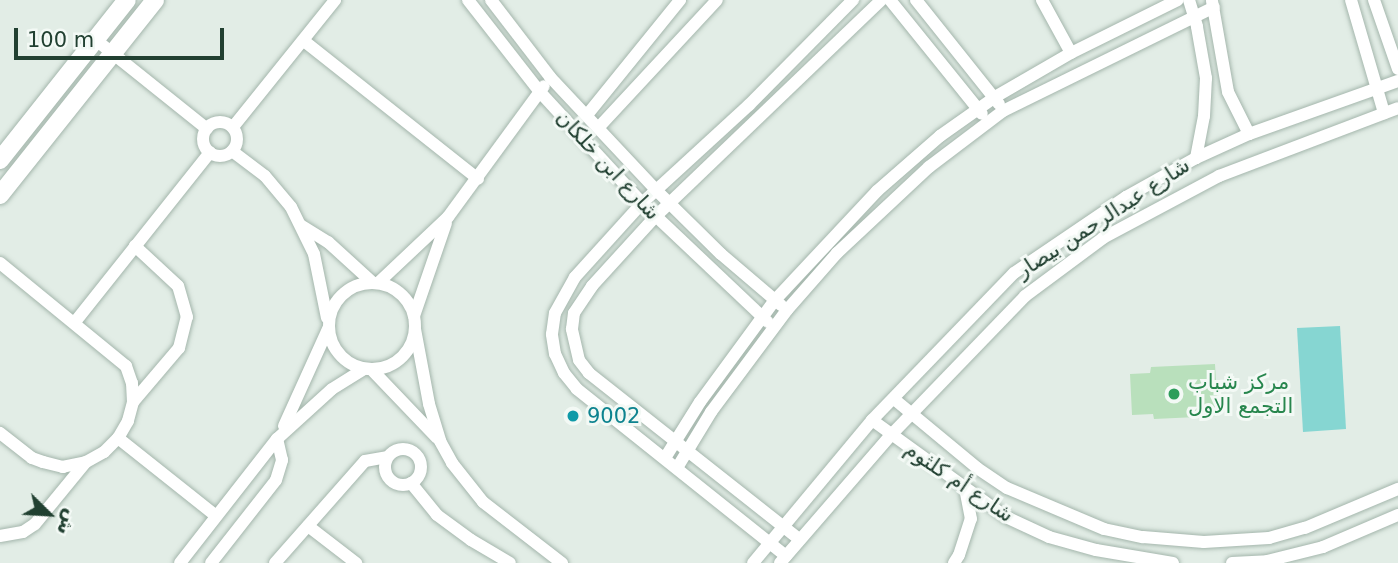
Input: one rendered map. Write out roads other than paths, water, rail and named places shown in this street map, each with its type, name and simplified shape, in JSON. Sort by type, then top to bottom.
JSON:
[{"type":"street","points":[[0,195],[155,0]]},
{"type":"street","points":[[233,127],[335,0]]},
{"type":"street","name":"شارع ابن خلكان","points":[[468,0],[540,92],[642,204],[774,327]]},
{"type":"street","name":"شارع ابن خلكان","points":[[491,0],[550,77],[656,190],[786,310]]},
{"type":"street","points":[[587,115],[680,0]]},
{"type":"street","points":[[598,127],[717,0]]},
{"type":"street","points":[[783,559],[769,542],[577,389],[564,373],[555,354],[552,334],[555,313],[563,294],[642,204],[749,105],[853,0]]},
{"type":"street","points":[[799,539],[589,373],[579,360],[572,329],[574,313],[592,286],[655,217],[881,0]]},
{"type":"street","points":[[890,0],[987,121]]},
{"type":"street","points":[[916,0],[995,97],[1003,111]]},
{"type":"street","points":[[1042,0],[1071,53]]},
{"type":"street","points":[[665,458],[775,300],[877,191],[940,136],[995,97],[1071,53],[1178,0]]},
{"type":"street","points":[[1189,0],[1206,78],[1206,100],[1196,158]]},
{"type":"street","points":[[1351,0],[1384,113]]},
{"type":"street","points":[[1374,0],[1398,69]]},
{"type":"street","points":[[0,160],[124,1]]},
{"type":"street","points":[[677,468],[733,381],[786,310],[837,253],[929,167],[1003,111],[1213,4],[1228,92],[1250,134]]},
{"type":"street","points":[[96,40],[207,128]]},
{"type":"street","points":[[304,41],[478,179]]},
{"type":"street","points":[[211,563],[276,480],[282,460],[277,439],[314,367],[335,303],[351,288],[375,282],[448,216],[478,179],[550,77]]},
{"type":"street","name":"شارع عبدالرحمن بيصار","points":[[753,563],[872,420],[1014,273],[1126,197],[1196,158],[1250,134],[1398,81]]},
{"type":"street","name":"شارع عبدالرحمن بيصار","points":[[783,559],[911,413],[1025,296],[1103,238],[1219,176],[1398,108]]},
{"type":"street","points":[[219,121],[233,127],[237,142],[232,151],[219,156],[210,152],[203,139],[207,128],[219,121]]},
{"type":"street","points":[[232,151],[250,162],[279,191],[301,226],[314,254],[328,326],[336,351],[343,359],[368,369],[440,441]]},
{"type":"street","points":[[75,322],[210,152]]},
{"type":"street","points":[[180,563],[277,439],[303,413],[368,369],[396,362],[412,342],[415,323],[448,216]]},
{"type":"street","points":[[301,226],[328,242],[375,282],[401,294],[415,323],[423,380],[440,441],[452,463],[483,502],[554,561]]},
{"type":"street","points":[[132,402],[179,348],[187,317],[178,286],[135,246]]},
{"type":"street","points":[[0,263],[126,366],[132,383],[128,421],[118,438],[104,452],[86,462],[63,467],[43,462],[32,458],[0,433]]},
{"type":"street","name":"شارع أم كلثوم","points":[[894,399],[977,468],[1007,488],[1104,529],[1143,537],[1204,541],[1269,538],[1305,528],[1398,489]]},
{"type":"street","name":"شارع أم كلثوم","points":[[872,420],[890,436],[1006,517],[1049,537],[1125,557],[1173,563]]},
{"type":"street","points":[[118,438],[216,516]]},
{"type":"street","points":[[406,449],[418,457],[421,472],[411,483],[405,485],[392,482],[384,471],[387,457],[392,452],[406,449]]},
{"type":"street","points":[[275,563],[365,461],[387,457]]},
{"type":"street","points":[[0,536],[23,532],[35,524],[86,462]]},
{"type":"street","points":[[411,483],[437,515],[471,540],[510,563]]},
{"type":"street","points":[[954,563],[960,555],[971,519],[965,489]]},
{"type":"street","points":[[1232,563],[1267,561],[1324,547],[1398,515]]},
{"type":"street","points":[[307,526],[356,563]]},
{"type":"water","points":[[1340,326],[1346,429],[1303,432],[1297,328]]},
{"type":"place","name":"مركز شباب التجمع الاول","points":[[1174,394]]},
{"type":"place","name":"9002","points":[[573,416]]}]
